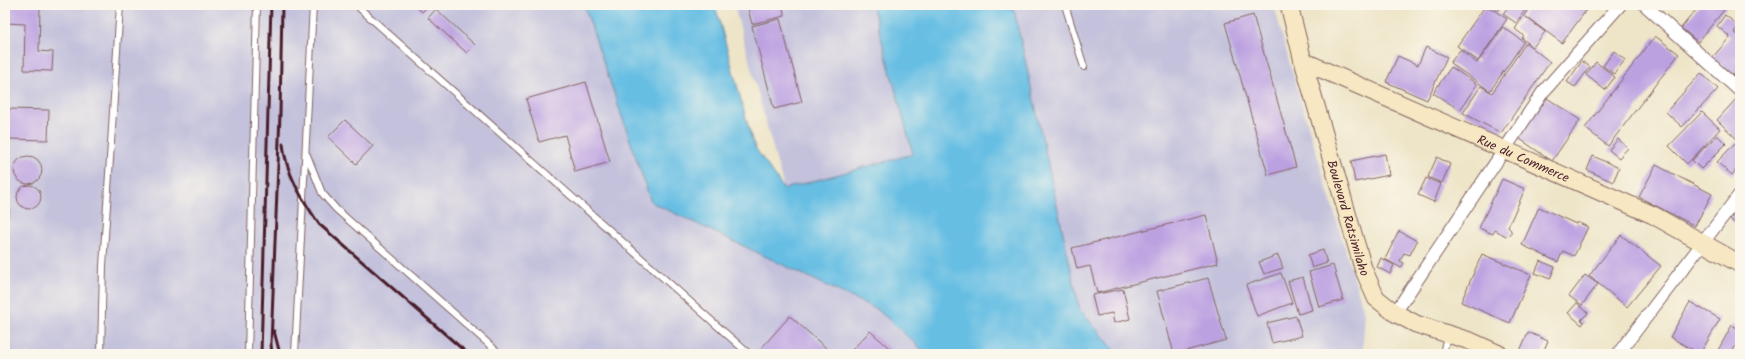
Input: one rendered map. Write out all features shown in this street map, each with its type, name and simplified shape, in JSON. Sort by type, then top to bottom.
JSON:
[{"type":"street","name":"Boulevard Ratsimilaho","points":[[1289,5],[1303,61],[1363,268],[1376,298],[1396,313],[1416,324],[1447,333],[1499,354]]},
{"type":"street","points":[[1396,313],[1543,92],[1620,5]]},
{"type":"street","points":[[1645,5],[1740,91]]},
{"type":"street","name":"Rue du Commerce","points":[[1303,61],[1652,215],[1740,264]]},
{"type":"street","points":[[1618,354],[1740,194]]},
{"type":"lane","points":[[101,354],[103,266],[120,5]]},
{"type":"lane","points":[[248,354],[257,5]]},
{"type":"lane","points":[[295,354],[313,5]]},
{"type":"lane","points":[[356,5],[749,354]]},
{"type":"lane","points":[[1065,5],[1084,67]]},
{"type":"lane","points":[[306,151],[322,193],[336,209],[500,354]]},
{"type":"lane","points":[[1443,354],[1447,333]]},
{"type":"shaded area","points":[[5,5],[588,5],[651,202],[878,310],[927,354],[5,354]]},
{"type":"shaded area","points":[[734,5],[872,5],[914,154],[784,189]]},
{"type":"shaded area","points":[[1013,5],[1274,5],[1288,58],[1365,315],[1362,354],[1118,354],[1113,349],[1080,310]]},
{"type":"water","points":[[584,5],[715,5],[752,140],[756,149],[784,189],[913,154],[872,5],[1013,5],[1080,310],[1118,354],[927,354],[878,310],[651,202]]},
{"type":"building","points":[[5,5],[40,5],[39,51],[53,52],[52,71],[24,70],[25,24],[5,23]]},
{"type":"building","points":[[414,5],[429,5],[422,12]]},
{"type":"building","points":[[747,5],[782,5],[785,16],[752,24]]},
{"type":"building","points":[[1486,5],[1507,19],[1478,61],[1457,46]]},
{"type":"building","points":[[1490,5],[1502,5],[1498,11]]},
{"type":"building","points":[[1509,5],[1520,5],[1526,9],[1516,23],[1503,14]]},
{"type":"building","points":[[1531,5],[1590,5],[1562,43],[1526,17],[1545,32],[1533,47],[1522,38],[1524,36],[1515,29]]},
{"type":"building","points":[[1700,5],[1728,5],[1698,42],[1681,28]]},
{"type":"building","points":[[436,9],[475,45],[467,53],[428,18]]},
{"type":"building","points":[[1253,15],[1296,167],[1268,175],[1225,23]]},
{"type":"building","points":[[1725,15],[1739,26],[1734,32],[1740,37],[1740,81],[1712,58],[1730,37],[1717,26]]},
{"type":"building","points":[[780,19],[802,102],[774,109],[752,26]]},
{"type":"building","points":[[1503,27],[1524,42],[1490,91],[1450,63],[1460,50],[1477,63]]},
{"type":"building","points":[[1655,36],[1679,54],[1608,146],[1585,128]]},
{"type":"building","points":[[1526,43],[1550,62],[1501,133],[1463,113],[1481,86],[1492,93]]},
{"type":"building","points":[[1426,47],[1447,57],[1427,100],[1386,82],[1398,56],[1418,65]]},
{"type":"building","points":[[1614,51],[1625,60],[1614,74],[1603,66]]},
{"type":"building","points":[[1582,61],[1590,67],[1575,87],[1567,82]]},
{"type":"building","points":[[1596,62],[1615,77],[1605,90],[1586,75]]},
{"type":"building","points":[[1451,67],[1477,84],[1460,110],[1433,93]]},
{"type":"building","points":[[1701,73],[1718,89],[1682,127],[1666,112]]},
{"type":"building","points":[[586,82],[610,162],[575,172],[565,135],[539,142],[526,99]]},
{"type":"building","points":[[1544,96],[1580,120],[1552,161],[1517,137]]},
{"type":"building","points":[[1737,98],[1740,100],[1740,142],[1717,120]]},
{"type":"building","points":[[9,109],[49,110],[48,140],[8,139]]},
{"type":"building","points":[[1702,112],[1720,129],[1687,164],[1669,146]]},
{"type":"building","points":[[345,120],[373,146],[356,164],[328,137]]},
{"type":"building","points":[[1717,135],[1726,144],[1701,169],[1692,160]]},
{"type":"building","points":[[1618,139],[1628,148],[1619,158],[1609,150]]},
{"type":"building","points":[[1736,142],[1740,145],[1740,165],[1732,175],[1717,162]]},
{"type":"building","points":[[1385,154],[1389,175],[1355,182],[1351,161]]},
{"type":"building","points":[[28,156],[38,160],[42,170],[38,180],[28,184],[18,180],[14,170],[18,160]]},
{"type":"building","points":[[1593,156],[1619,168],[1613,182],[1587,170]]},
{"type":"building","points":[[1437,157],[1450,164],[1442,183],[1428,177]]},
{"type":"building","points":[[1656,165],[1712,194],[1695,226],[1639,197]]},
{"type":"building","points":[[1426,178],[1441,184],[1434,202],[1418,195]]},
{"type":"building","points":[[1502,179],[1525,189],[1508,227],[1511,230],[1511,235],[1506,236],[1495,230],[1493,234],[1479,228]]},
{"type":"building","points":[[29,185],[34,186],[40,192],[40,202],[34,208],[29,209],[24,208],[18,202],[17,197],[18,192],[24,186]]},
{"type":"building","points":[[5,194],[9,205],[9,214],[5,222]]},
{"type":"building","points":[[1539,207],[1576,224],[1577,222],[1588,227],[1574,256],[1563,251],[1558,262],[1522,245]]},
{"type":"building","points":[[1740,207],[1740,228],[1730,219]]},
{"type":"building","points":[[1206,215],[1218,263],[1097,293],[1090,266],[1077,269],[1072,248]]},
{"type":"building","points":[[1399,231],[1417,241],[1410,255],[1404,253],[1400,261],[1404,263],[1401,268],[1385,259]]},
{"type":"building","points":[[1621,235],[1661,266],[1627,307],[1589,276]]},
{"type":"building","points":[[1323,250],[1327,263],[1312,268],[1308,255]]},
{"type":"building","points":[[1482,254],[1531,275],[1510,323],[1461,302]]},
{"type":"building","points":[[1278,255],[1283,268],[1264,274],[1259,262]]},
{"type":"building","points":[[1381,258],[1394,265],[1390,274],[1377,267]]},
{"type":"building","points":[[1540,261],[1555,267],[1550,279],[1535,273]]},
{"type":"building","points":[[1333,265],[1343,300],[1319,307],[1309,272]]},
{"type":"building","points":[[1281,273],[1292,303],[1257,316],[1246,285]]},
{"type":"building","points":[[1585,275],[1598,284],[1582,305],[1569,296]]},
{"type":"building","points":[[1303,277],[1312,310],[1298,314],[1288,281]]},
{"type":"building","points":[[1208,278],[1226,340],[1174,354],[1157,291]]},
{"type":"building","points":[[1123,289],[1130,319],[1114,323],[1112,313],[1097,316],[1092,295]]},
{"type":"building","points":[[1690,302],[1720,319],[1700,354],[1670,337]]},
{"type":"building","points":[[1577,303],[1588,313],[1581,320],[1584,322],[1582,325],[1568,313]]},
{"type":"building","points":[[790,316],[826,348],[821,354],[758,354],[757,353]]},
{"type":"building","points":[[1296,316],[1302,336],[1272,343],[1267,323]]},
{"type":"building","points":[[1732,325],[1740,330],[1740,338],[1731,354],[1716,354]]},
{"type":"building","points":[[870,331],[896,354],[848,354]]},
{"type":"building","points":[[1528,332],[1548,341],[1542,354],[1528,354],[1520,351]]},
{"type":"railway","points":[[261,354],[271,5]]},
{"type":"railway","points":[[272,354],[271,344],[280,114],[282,5]]},
{"type":"railway","points":[[283,144],[291,176],[301,196],[319,224],[468,354]]},
{"type":"railway","points":[[274,331],[280,354]]}]
